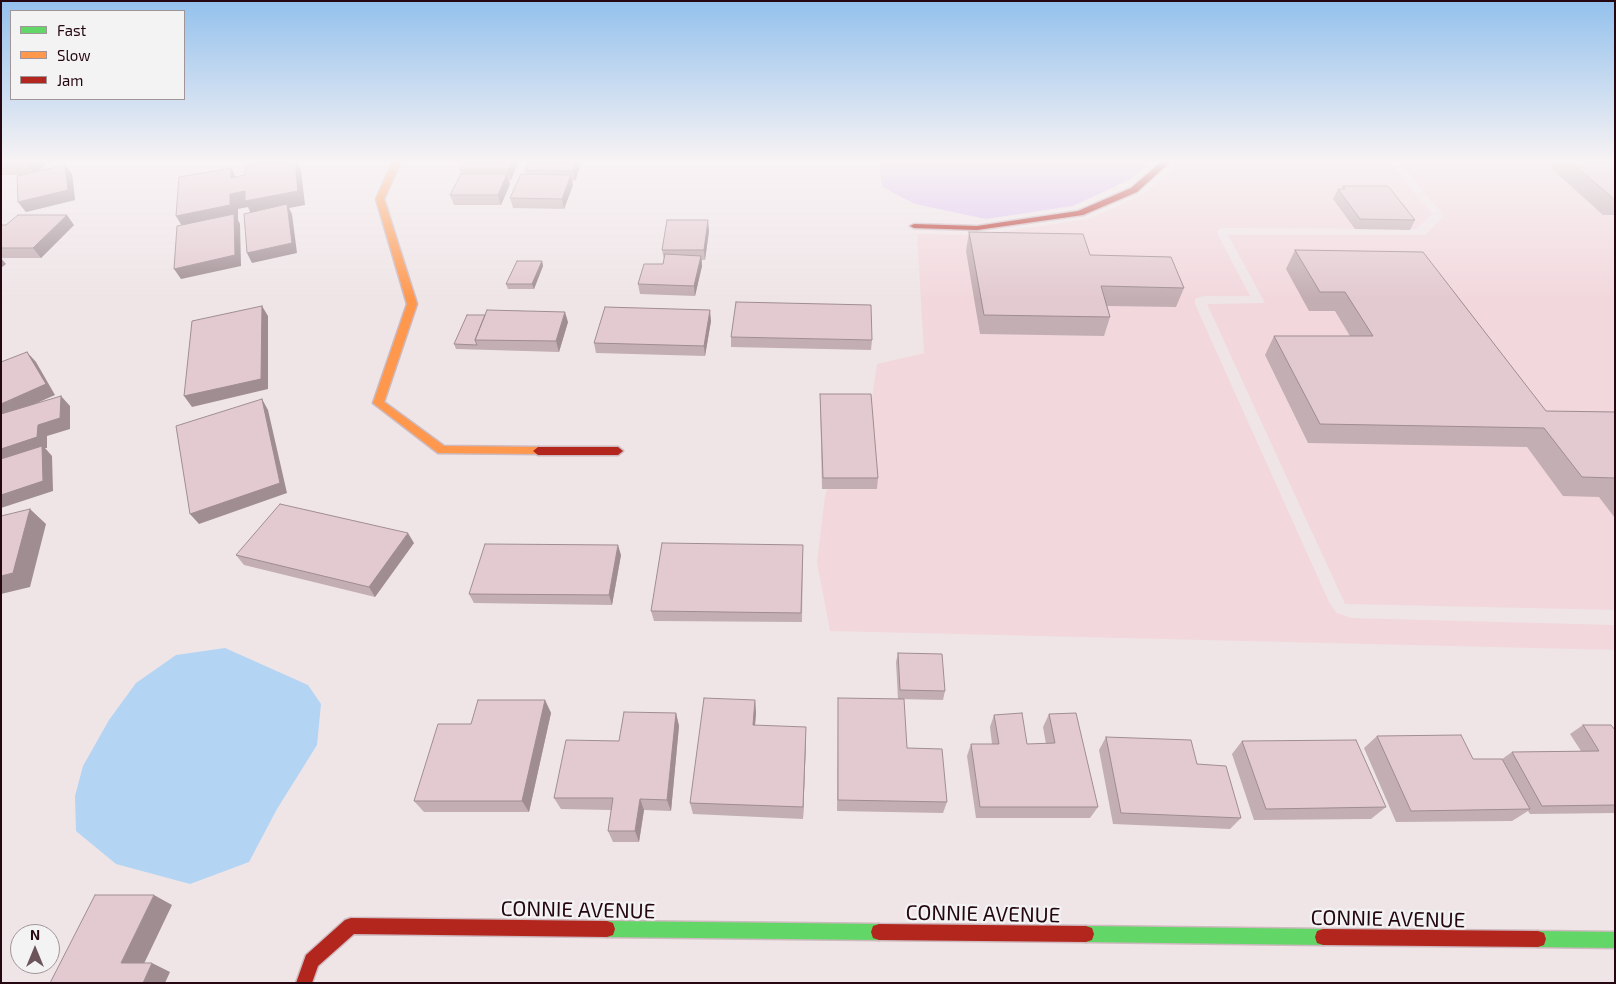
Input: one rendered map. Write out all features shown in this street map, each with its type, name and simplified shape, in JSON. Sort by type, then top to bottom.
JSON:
[{"type":"street","points":[[382,207],[412,304],[378,403],[442,450],[618,451]]},
{"type":"street","points":[[914,226],[977,228],[1080,213],[1094,207]]},
{"type":"street","name":"CONNIE AVENUE","points":[[304,983],[312,961],[352,926],[1615,940]]},
{"type":"shaded area","points":[[929,207],[1067,207],[986,219]]},
{"type":"shaded area","points":[[1115,207],[1426,207],[1432,214],[1416,229],[1221,228],[1217,231],[1218,235],[1250,296],[1203,296],[1195,299],[1195,304],[1330,604],[1337,613],[1352,618],[1615,625],[1615,650],[830,631],[817,563],[825,496],[852,415],[872,398],[877,364],[924,353],[917,234],[981,235],[1088,219]]},
{"type":"shaded area","points":[[1436,207],[1615,207],[1615,610],[1345,604],[1207,304],[1265,303],[1228,235],[1425,235],[1444,216]]},
{"type":"water","points":[[225,648],[308,685],[321,704],[317,745],[277,809],[249,862],[190,884],[116,864],[76,831],[75,796],[83,766],[109,720],[136,683],[176,655]]},
{"type":"building","points":[[177,207],[221,207],[176,216]]},
{"type":"building","points":[[274,207],[287,207],[292,243],[247,253],[244,214]]},
{"type":"building","points":[[1351,207],[1405,207],[1415,220],[1360,219]]},
{"type":"building","points":[[234,214],[235,255],[174,269],[177,226]]},
{"type":"building","points":[[18,215],[67,215],[33,248],[1,248],[1,225],[6,225]]},
{"type":"building","points":[[667,220],[708,220],[704,250],[662,250]]},
{"type":"building","points":[[969,232],[1083,234],[1090,255],[1171,257],[1184,288],[1101,286],[1110,317],[984,315]]},
{"type":"building","points":[[1295,250],[1423,252],[1546,411],[1615,412],[1615,478],[1582,477],[1544,428],[1320,424],[1274,336],[1373,336],[1345,292],[1320,292]]},
{"type":"building","points":[[665,254],[701,256],[694,286],[638,284],[644,264],[663,264]]},
{"type":"building","points":[[517,261],[542,261],[532,284],[506,284]]},
{"type":"building","points":[[736,302],[871,305],[872,340],[731,337]]},
{"type":"building","points":[[262,306],[261,379],[184,396],[192,321]]},
{"type":"building","points":[[605,307],[710,310],[704,346],[594,343]]},
{"type":"building","points":[[487,310],[565,312],[556,341],[475,340]]},
{"type":"building","points":[[467,315],[485,315],[475,340],[477,345],[454,344]]},
{"type":"building","points":[[27,352],[46,384],[1,404],[1,362]]},
{"type":"building","points":[[820,394],[871,394],[878,478],[823,478]]},
{"type":"building","points":[[61,396],[60,418],[38,425],[37,437],[1,449],[1,414]]},
{"type":"building","points":[[262,399],[280,483],[190,514],[176,426]]},
{"type":"building","points":[[42,446],[43,481],[1,495],[1,459]]},
{"type":"building","points":[[280,504],[408,533],[369,587],[236,555]]},
{"type":"building","points":[[30,509],[13,573],[1,576],[1,516]]},
{"type":"building","points":[[662,543],[803,545],[801,613],[651,611]]},
{"type":"building","points":[[485,544],[618,545],[609,595],[469,594]]},
{"type":"building","points":[[898,653],[942,654],[945,691],[900,690]]},
{"type":"building","points":[[704,698],[755,700],[753,725],[806,727],[803,807],[690,803]]},
{"type":"building","points":[[838,698],[904,699],[907,748],[942,749],[947,802],[838,800]]},
{"type":"building","points":[[478,700],[545,700],[522,801],[414,801],[438,724],[471,724]]},
{"type":"building","points":[[624,712],[676,713],[667,800],[640,799],[635,831],[608,831],[613,798],[554,798],[566,740],[619,741]]},
{"type":"building","points":[[1022,713],[1027,744],[1055,743],[1049,714],[1076,713],[1098,807],[980,807],[971,744],[999,744],[994,715]]},
{"type":"building","points":[[1583,725],[1611,725],[1615,730],[1615,805],[1542,806],[1512,752],[1599,751]]},
{"type":"building","points":[[1461,735],[1473,759],[1502,759],[1530,809],[1411,811],[1377,736]]},
{"type":"building","points":[[1106,737],[1191,740],[1197,764],[1226,766],[1241,818],[1121,813]]},
{"type":"building","points":[[1356,740],[1386,807],[1266,809],[1242,741]]},
{"type":"building","points":[[95,895],[154,895],[121,963],[152,963],[143,983],[50,983],[55,974],[60,974],[60,963]]},
{"type":"traffic: fast","points":[[607,929],[879,932]]},
{"type":"traffic: fast","points":[[1086,934],[1323,937]]},
{"type":"traffic: fast","points":[[1538,939],[1615,940]]},
{"type":"traffic: slow","points":[[382,207],[412,304],[378,403],[442,450],[538,451]]},
{"type":"traffic: jam","points":[[914,226],[977,228],[1080,213],[1094,207]]},
{"type":"traffic: jam","points":[[538,451],[618,451]]},
{"type":"traffic: jam","points":[[304,983],[312,961],[351,926],[607,929]]},
{"type":"traffic: jam","points":[[879,932],[1086,934]]},
{"type":"traffic: jam","points":[[1323,937],[1538,939]]}]
